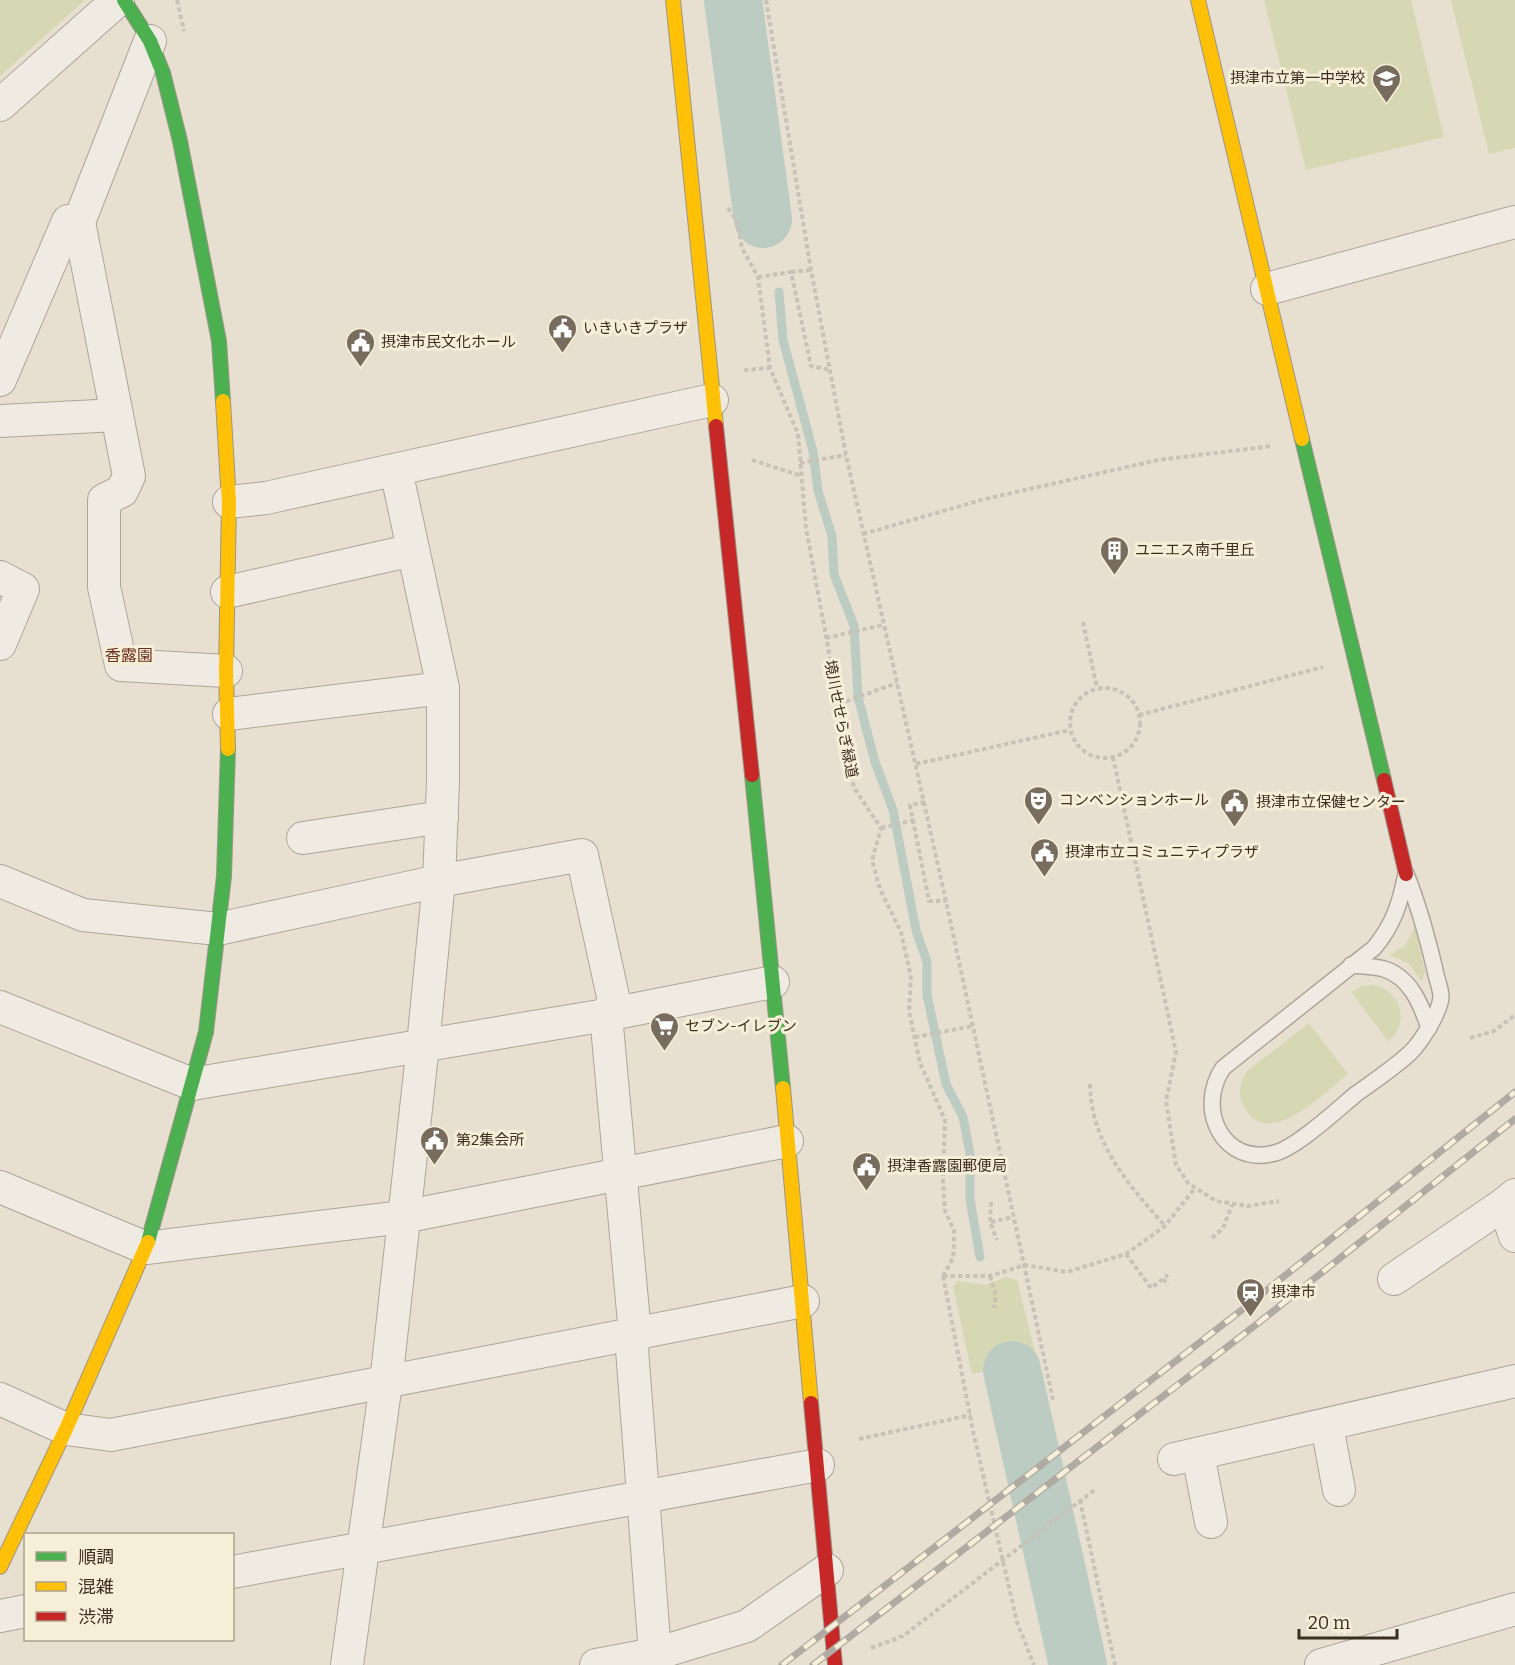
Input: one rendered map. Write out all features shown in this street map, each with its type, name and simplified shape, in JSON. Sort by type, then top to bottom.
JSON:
[{"type":"street","points":[[0,105],[117,0]]},
{"type":"street","points":[[0,1567],[66,1429],[146,1248],[206,1032],[224,876],[229,714],[226,671],[229,502],[219,341],[180,141],[163,73],[150,41],[124,0]]},
{"type":"street","points":[[673,0],[773,982],[835,1665]]},
{"type":"street","points":[[1198,0],[1406,874]]},
{"type":"street","points":[[150,41],[79,222],[129,477],[122,491],[104,501],[104,587],[121,665],[226,671]]},
{"type":"street","points":[[0,380],[68,221],[79,222]]},
{"type":"street","points":[[1267,289],[1515,222]]},
{"type":"street","points":[[229,502],[266,498],[712,400]]},
{"type":"street","points":[[0,421],[117,415]]},
{"type":"street","points":[[347,1665],[386,1383],[423,1045],[439,881],[442,817],[443,688],[396,470]]},
{"type":"street","points":[[227,592],[414,550]]},
{"type":"street","points":[[0,577],[23,589],[0,644]]},
{"type":"street","points":[[229,714],[443,688]]},
{"type":"street","points":[[303,838],[442,817]]},
{"type":"street","points":[[0,881],[83,915],[218,928],[439,881],[582,855],[614,1001],[606,1016],[635,1334],[632,1349],[655,1654]]},
{"type":"street","points":[[0,1007],[192,1084],[606,1016],[773,982]]},
{"type":"street","points":[[0,1187],[146,1248],[403,1217],[787,1141]]},
{"type":"street","points":[[1394,1279],[1510,1200],[1515,1236]]},
{"type":"street","points":[[0,1399],[66,1429],[111,1435],[803,1301]]},
{"type":"street","points":[[1212,1522],[1186,1457],[1515,1381]]},
{"type":"street","points":[[1327,1426],[1339,1490]]},
{"type":"street","points":[[234,1572],[818,1465]]},
{"type":"street","points":[[596,1665],[655,1654],[747,1626],[826,1570]]},
{"type":"street","points":[[1321,1665],[1515,1609]]},
{"type":"street","points":[[0,1616],[24,1611]]},
{"type":"lane","points":[[1406,874],[1422,912],[1441,997],[1429,1028],[1411,1052],[1287,1148],[1261,1155],[1248,1153],[1231,1143],[1217,1129],[1210,1104],[1211,1091],[1223,1068],[1374,948],[1388,932],[1399,909],[1406,874]]},
{"type":"lane","points":[[1351,965],[1385,969],[1408,985],[1420,1002],[1429,1028]]},
{"type":"path","points":[[766,0],[811,270],[862,534],[925,802],[1053,1400]]},
{"type":"path","name":"境川せせらぎ緑道","points":[[727,206],[738,221],[742,248],[758,277],[770,368],[798,434],[806,528],[854,788],[881,828]]},
{"type":"path","points":[[758,277],[811,270]]},
{"type":"path","points":[[791,272],[811,366],[830,370]]},
{"type":"path","points":[[734,370],[770,368]]},
{"type":"path","points":[[862,534],[985,499],[1158,460],[1277,445]]},
{"type":"path","points":[[800,463],[846,455]]},
{"type":"path","points":[[743,457],[801,476]]},
{"type":"path","points":[[1083,622],[1097,688]]},
{"type":"path","points":[[826,638],[883,625]]},
{"type":"path","points":[[1139,715],[1330,665]]},
{"type":"path","points":[[839,704],[897,683]]},
{"type":"path","points":[[1097,688],[1115,689],[1131,699],[1139,715],[1138,733],[1129,749],[1113,757],[1094,757],[1078,747],[1070,730],[1071,712],[1081,697],[1097,688]]},
{"type":"path","points":[[916,764],[1070,730]]},
{"type":"path","points":[[1113,757],[1176,1052],[1166,1101],[1172,1149],[1183,1178],[1216,1201],[1232,1205],[1256,1206],[1279,1201]]},
{"type":"path","points":[[925,802],[910,805],[929,901],[946,902]]},
{"type":"path","points":[[914,820],[881,828],[872,860],[880,889],[902,932],[911,977],[909,1011],[920,1063],[945,1120],[943,1182],[945,1211],[954,1230],[954,1247],[953,1258],[943,1276],[1017,1622],[1034,1665]]},
{"type":"path","points":[[1470,1038],[1494,1030],[1515,1015]]},
{"type":"path","points":[[915,1038],[973,1026]]},
{"type":"path","points":[[1089,1084],[1094,1120],[1104,1146],[1132,1187],[1165,1226]]},
{"type":"path","points":[[943,1276],[990,1276],[1024,1265],[1067,1272],[1126,1254],[1165,1226],[1195,1188]]},
{"type":"path","points":[[991,1202],[990,1222],[997,1240]]},
{"type":"path","points":[[1212,1238],[1223,1228],[1232,1205]]},
{"type":"path","points":[[990,1222],[1013,1216]]},
{"type":"path","points":[[1126,1254],[1151,1288],[1168,1275]]},
{"type":"path","points":[[990,1276],[996,1295],[994,1308]]},
{"type":"path","points":[[1163,1279],[1168,1285]]},
{"type":"path","points":[[859,1439],[971,1415]]},
{"type":"path","points":[[871,1648],[903,1636],[1096,1489]]},
{"type":"path","points":[[1080,1500],[1115,1665]]},
{"type":"green space","points":[[0,0],[85,0],[0,76]]},
{"type":"green space","points":[[1264,0],[1411,0],[1444,137],[1306,170]]},
{"type":"green space","points":[[1451,0],[1515,0],[1515,148],[1489,154]]},
{"type":"green space","points":[[1415,927],[1425,972],[1422,981],[1408,963],[1389,955],[1405,946]]},
{"type":"green space","points":[[1372,985],[1390,993],[1399,1008],[1400,1026],[1388,1041],[1351,992],[1362,986]]},
{"type":"green space","points":[[1309,1023],[1348,1074],[1296,1114],[1281,1121],[1267,1123],[1254,1119],[1244,1107],[1241,1098],[1241,1084],[1247,1071]]},
{"type":"green space","points":[[1006,1277],[1017,1280],[1037,1360],[972,1374],[953,1287],[957,1281],[985,1285]]},
{"type":"waterway","points":[[733,0],[763,219]]},
{"type":"waterway","points":[[779,292],[783,340],[813,451],[818,491],[832,536],[834,574],[854,626],[858,697],[875,762],[893,810],[916,930],[927,962],[927,995],[946,1084],[963,1117],[970,1154],[970,1199],[980,1257]]},
{"type":"waterway","points":[[1012,1370],[1078,1665]]},
{"type":"railway","points":[[782,1665],[1243,1309],[1515,1092]]},
{"type":"railway","points":[[813,1665],[1257,1324],[1515,1119]]},
{"type":"traffic: fast","points":[[124,0],[150,41],[163,73],[180,141],[219,341],[223,401]]},
{"type":"traffic: fast","points":[[1302,439],[1384,780]]},
{"type":"traffic: fast","points":[[148,1242],[206,1032],[224,876],[228,749]]},
{"type":"traffic: fast","points":[[752,775],[783,1088]]},
{"type":"traffic: slow","points":[[673,0],[716,426]]},
{"type":"traffic: slow","points":[[1198,0],[1302,439]]},
{"type":"traffic: slow","points":[[223,401],[229,502],[226,671],[228,749]]},
{"type":"traffic: slow","points":[[783,1088],[811,1403]]},
{"type":"traffic: slow","points":[[0,1567],[66,1429],[148,1242]]},
{"type":"traffic: jam","points":[[716,426],[752,775]]},
{"type":"traffic: jam","points":[[1384,780],[1406,874]]},
{"type":"traffic: jam","points":[[811,1403],[835,1665]]},
{"type":"place","name":"摂津市立第一中学校","points":[[1386,104]]},
{"type":"place","name":"いきいきプラザ","points":[[562,354]]},
{"type":"place","name":"摂津市民文化ホール","points":[[360,368]]},
{"type":"place","name":"ユニエス南千里丘","points":[[1114,576]]},
{"type":"place","name":"コンベンションホール","points":[[1038,826]]},
{"type":"place","name":"摂津市立保健センター","points":[[1235,828]]},
{"type":"place","name":"摂津市立コミュニティプラザ","points":[[1044,878]]},
{"type":"place","name":"セブン-イレブン","points":[[664,1052]]},
{"type":"place","name":"第2集会所","points":[[435,1166]]},
{"type":"place","name":"摂津香露園郵便局","points":[[866,1192]]},
{"type":"place","name":"摂津市","points":[[1250,1318]]},
{"type":"district","name":"香露園","points":[[129,655]]}]
